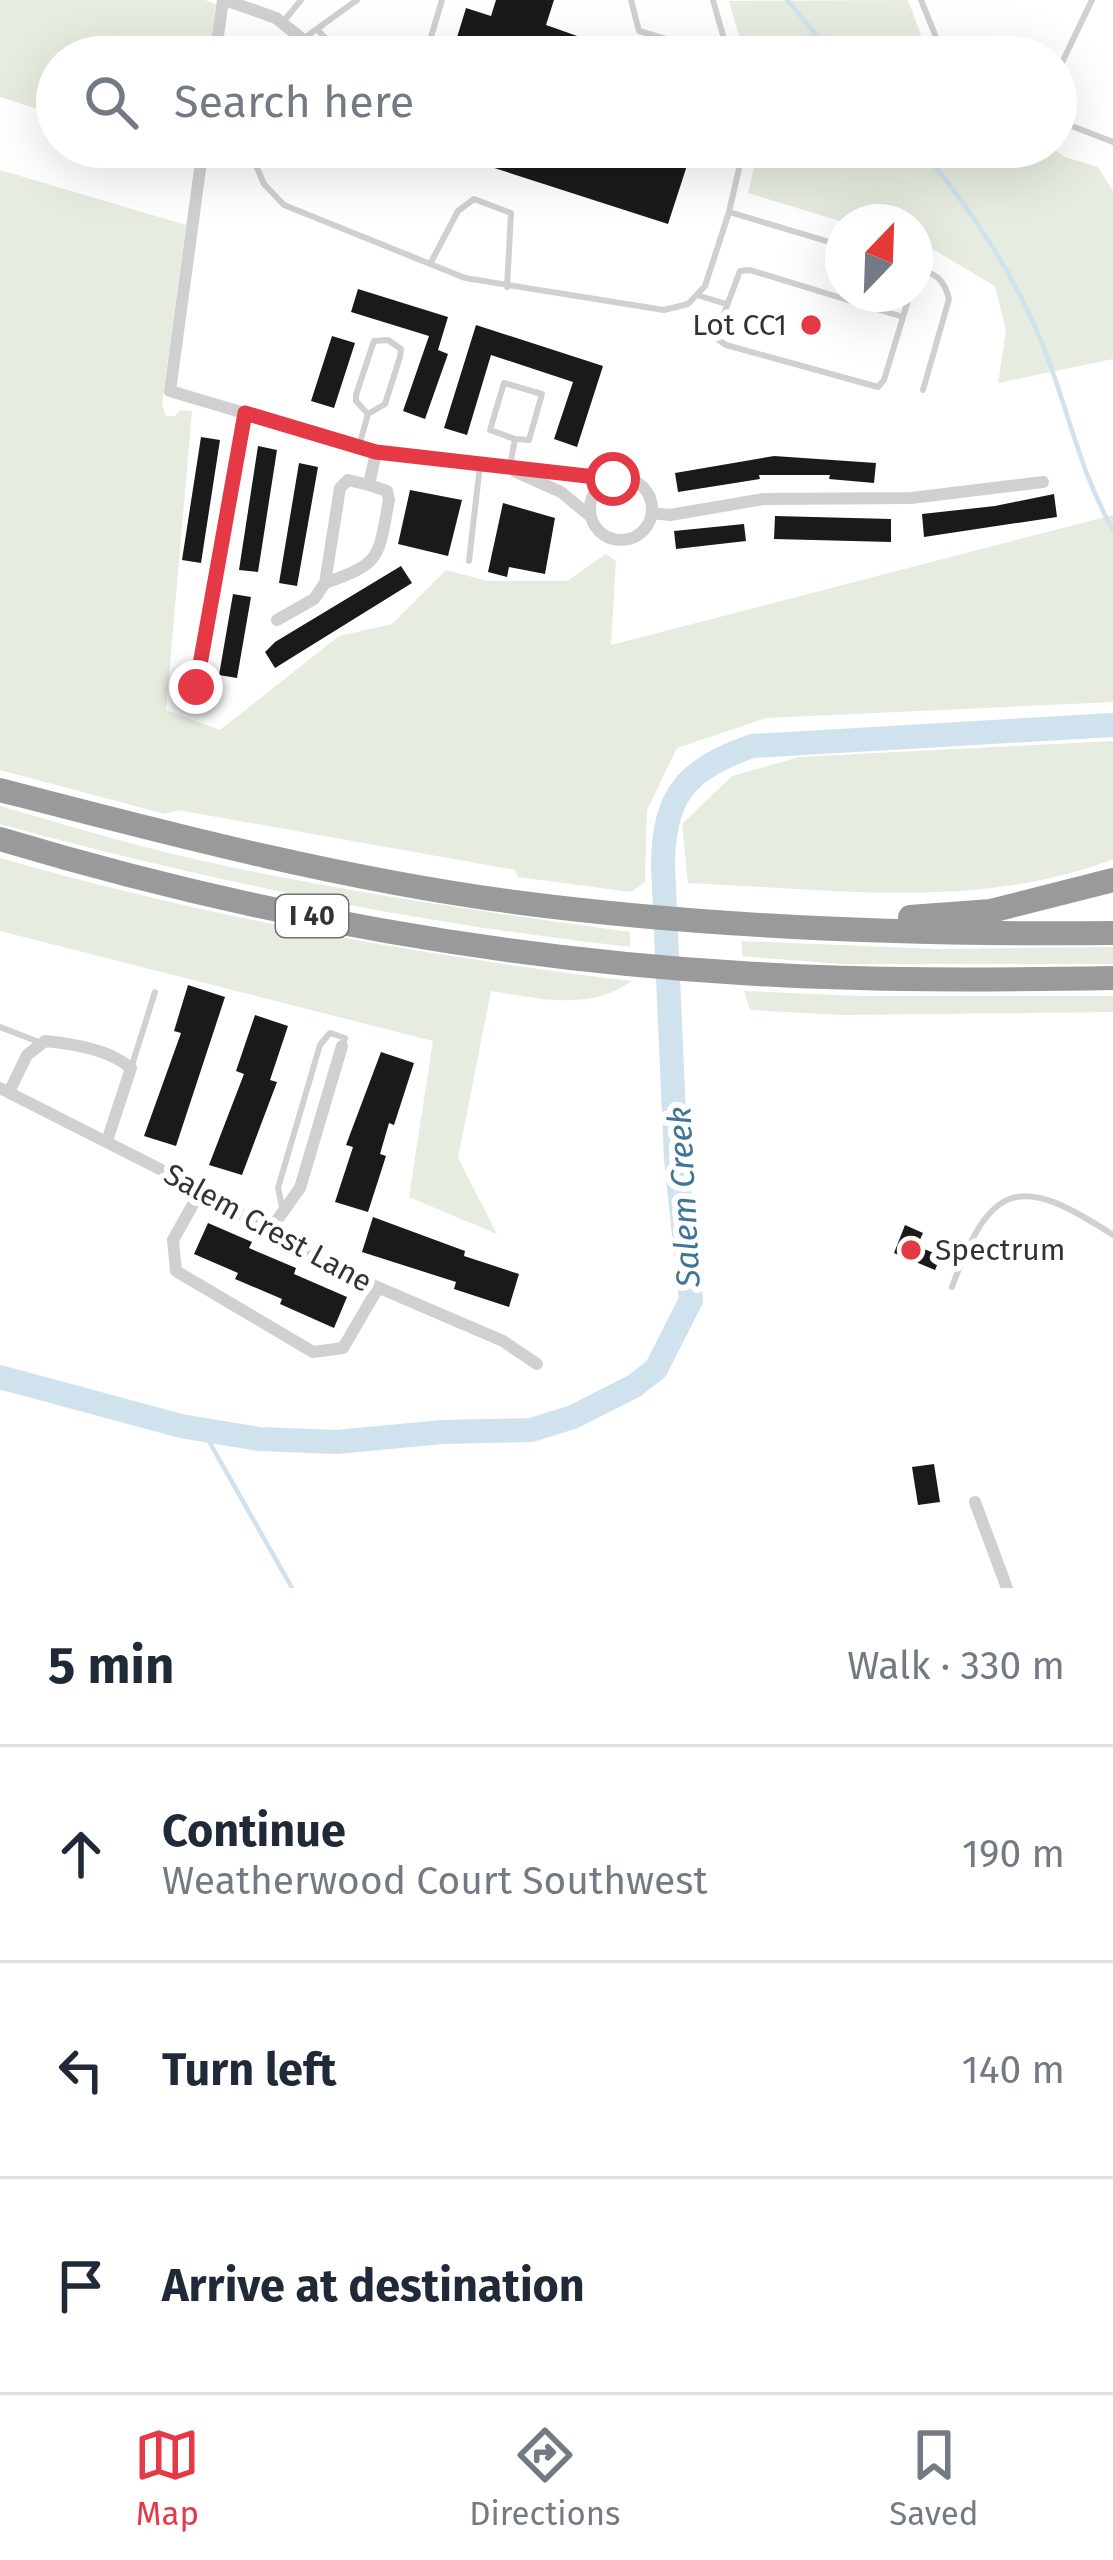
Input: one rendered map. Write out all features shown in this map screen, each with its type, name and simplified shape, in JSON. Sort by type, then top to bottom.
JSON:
[{"type":"highway","name":"I 40","points":[[0,790],[255,856],[513,902],[741,923],[920,932],[1113,932]]},
{"type":"highway","name":"I 40","points":[[0,839],[88,865],[321,918],[556,956],[743,973],[954,980],[1113,978]]},
{"type":"highway","points":[[741,923],[782,914],[955,915],[1040,902],[1113,880]]},
{"type":"street","points":[[218,36],[224,0],[283,22],[299,36]]},
{"type":"street","points":[[200,168],[170,391],[376,452],[633,480],[652,503],[652,513],[642,532],[623,540],[603,534],[591,517],[561,493],[509,469]]},
{"type":"street","points":[[196,687],[245,413]]},
{"type":"street","points":[[369,485],[376,452]]},
{"type":"street","points":[[591,517],[597,489],[613,479]]},
{"type":"street","points":[[277,620],[314,599],[325,583],[340,488],[348,480],[387,491],[378,556],[369,565],[325,583]]},
{"type":"street","points":[[652,513],[670,515],[764,499],[911,498],[1043,482]]},
{"type":"street","points":[[5,1090],[27,1055],[42,1043],[75,1044],[121,1060],[131,1068],[107,1141]]},
{"type":"street","points":[[270,1230],[300,1188],[342,1046]]},
{"type":"street","name":"Salem Crest Lane","points":[[5,1090],[201,1190],[326,1264],[503,1342],[537,1364]]},
{"type":"street","points":[[201,1190],[172,1240],[176,1271],[313,1352],[343,1348],[378,1288]]},
{"type":"street","points":[[975,1502],[1007,1588]]},
{"type":"lane","points":[[262,13],[271,0]]},
{"type":"lane","points":[[283,22],[302,0]]},
{"type":"lane","points":[[307,36],[357,0]]},
{"type":"lane","points":[[431,36],[442,0]]},
{"type":"lane","points":[[631,0],[639,31],[656,36]]},
{"type":"lane","points":[[713,0],[722,36]]},
{"type":"lane","points":[[921,0],[936,36]]},
{"type":"lane","points":[[1075,36],[1092,0]]},
{"type":"lane","points":[[318,30],[323,36]]},
{"type":"lane","points":[[1077,128],[1113,142]]},
{"type":"lane","points":[[257,168],[264,184],[284,205],[465,278],[664,310],[688,304],[705,286],[739,168]]},
{"type":"lane","points":[[430,264],[465,202],[489,203],[512,213],[514,222],[507,287]]},
{"type":"lane","points":[[729,212],[825,241]]},
{"type":"lane","points":[[903,317],[750,270],[734,278],[717,332],[726,345],[870,388],[884,380],[905,312]]},
{"type":"lane","points":[[923,390],[949,299],[945,284],[933,274]]},
{"type":"lane","points":[[697,295],[726,304]]},
{"type":"lane","points":[[358,446],[368,415],[382,409],[400,357],[401,349],[388,340],[374,341],[356,394],[368,415]]},
{"type":"lane","points":[[504,383],[542,394],[529,440],[515,439],[490,430],[504,383]]},
{"type":"lane","points":[[509,469],[515,439]]},
{"type":"lane","points":[[470,561],[481,466]]},
{"type":"lane","points":[[131,1068],[154,992]]},
{"type":"lane","points":[[0,1028],[42,1043]]},
{"type":"lane","points":[[284,1210],[278,1188],[320,1045],[330,1033],[345,1037],[342,1046]]},
{"type":"lane","points":[[952,1287],[977,1225],[992,1208],[1010,1198],[1044,1196],[1113,1235]]},
{"type":"shaded area","points":[[0,0],[205,0],[216,4],[212,36],[36,36],[36,108],[0,97]]},
{"type":"shaded area","points":[[908,0],[921,36],[739,36],[729,1]]},
{"type":"shaded area","points":[[1077,161],[1098,167],[1113,191],[1113,359],[998,383],[1006,331],[995,286],[933,250],[933,204],[825,204],[825,217],[748,193],[754,168],[1077,168]]},
{"type":"shaded area","points":[[0,170],[186,225],[162,404],[166,416],[192,411],[166,710],[220,730],[339,636],[392,624],[446,570],[487,581],[567,581],[606,554],[616,561],[611,645],[1113,515],[1113,702],[766,718],[677,748],[647,810],[645,882],[631,892],[518,877],[515,870],[178,810],[165,814],[0,770]]},
{"type":"shaded area","points":[[1113,741],[1113,859],[1009,886],[956,891],[849,892],[688,883],[682,824],[732,776],[799,757]]},
{"type":"shaded area","points":[[0,806],[155,850],[290,879],[630,932],[630,947],[470,926],[234,882],[0,824]]},
{"type":"shaded area","points":[[0,858],[157,899],[314,932],[632,981],[581,1000],[491,991],[458,1158],[497,1234],[409,1197],[433,1041],[0,931]]},
{"type":"shaded area","points":[[742,941],[937,949],[1113,947],[1113,964],[840,964],[742,956]]},
{"type":"shaded area","points":[[744,991],[1113,996],[1113,1012],[845,1015],[750,1010]]},
{"type":"building","points":[[496,0],[554,0],[546,25],[577,36],[457,36],[466,8],[491,16]]},
{"type":"building","points":[[494,168],[686,168],[668,224]]},
{"type":"building","points":[[358,289],[448,317],[438,350],[448,354],[425,419],[403,411],[429,336],[351,312]]},
{"type":"building","points":[[476,325],[603,366],[577,447],[554,439],[573,382],[491,355],[467,435],[444,428]]},
{"type":"building","points":[[332,336],[355,343],[334,408],[311,401]]},
{"type":"building","points":[[201,437],[220,440],[201,563],[182,560]]},
{"type":"building","points":[[258,446],[277,450],[258,572],[239,570]]},
{"type":"building","points":[[774,456],[876,463],[874,483],[829,479],[830,475],[759,475],[760,479],[678,492],[675,473]]},
{"type":"building","points":[[299,463],[318,467],[297,586],[279,583]]},
{"type":"building","points":[[410,490],[462,500],[448,556],[398,544]]},
{"type":"building","points":[[1054,494],[1057,517],[924,537],[922,514]]},
{"type":"building","points":[[503,503],[555,518],[545,574],[509,567],[507,577],[488,572]]},
{"type":"building","points":[[775,516],[891,519],[891,542],[774,539]]},
{"type":"building","points":[[744,524],[746,541],[676,549],[674,531]]},
{"type":"building","points":[[401,566],[412,583],[275,668],[265,652],[275,642]]},
{"type":"building","points":[[233,594],[251,597],[237,678],[219,675]]},
{"type":"building","points":[[188,985],[225,997],[176,1146],[144,1136],[181,1033],[174,1031]]},
{"type":"building","points":[[255,1015],[288,1026],[270,1080],[277,1082],[242,1175],[209,1165],[244,1074],[236,1071]]},
{"type":"building","points":[[381,1052],[414,1063],[394,1125],[389,1123],[380,1154],[386,1156],[368,1212],[335,1202],[353,1147],[346,1145]]},
{"type":"building","points":[[373,1217],[519,1274],[509,1307],[454,1289],[456,1282],[362,1252]]},
{"type":"building","points":[[208,1223],[296,1268],[294,1274],[347,1297],[334,1328],[280,1304],[282,1299],[235,1279],[238,1273],[194,1254]]},
{"type":"building","name":"Spectrum","points":[[905,1225],[923,1233],[917,1246],[941,1256],[935,1270],[894,1253]]},
{"type":"building","points":[[934,1464],[940,1502],[918,1505],[912,1467]]},
{"type":"waterway","points":[[787,0],[817,36]]},
{"type":"waterway","points":[[935,168],[978,224],[1026,307],[1085,470],[1113,530]]},
{"type":"waterway","name":"Salem Creek","points":[[0,1377],[181,1426],[259,1439],[337,1442],[531,1430],[573,1417],[634,1386],[656,1369],[691,1300],[676,1159],[663,865],[668,820],[683,788],[710,765],[752,746],[1113,725]]},
{"type":"waterway","points":[[202,1429],[292,1588]]},
{"type":"place","name":"Lot CC1","points":[[811,325]]},
{"type":"place","name":"Spectrum","points":[[911,1250]]},
{"type":"route","points":[[196,687],[245,413],[376,452],[613,479]]}]
